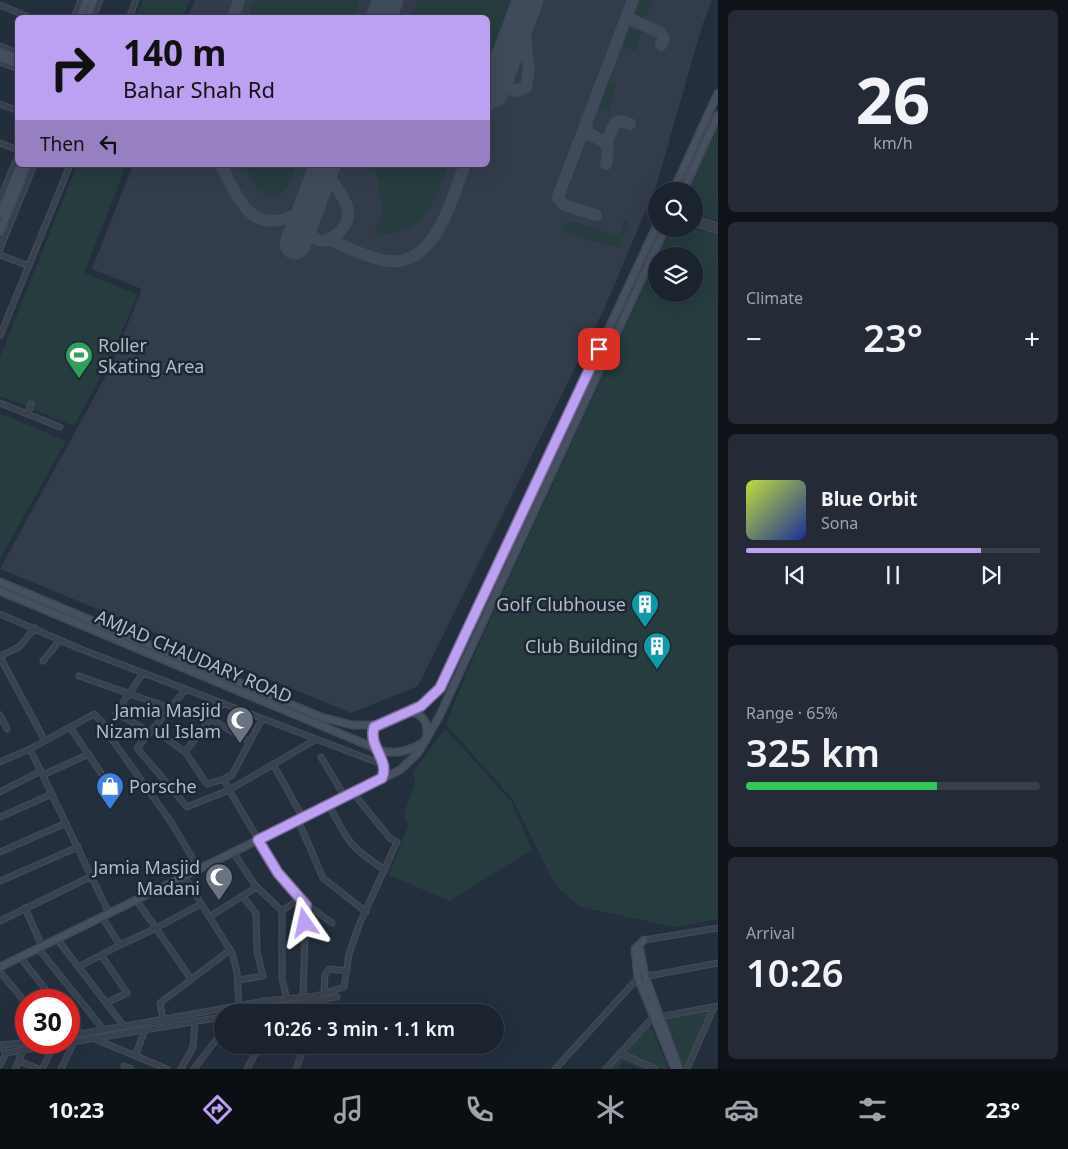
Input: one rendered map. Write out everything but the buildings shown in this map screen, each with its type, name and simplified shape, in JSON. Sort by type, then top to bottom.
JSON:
[{"type":"main road","points":[[80,15],[86,0]]},
{"type":"main road","points":[[88,15],[94,0]]},
{"type":"main road","points":[[0,52],[15,57]]},
{"type":"main road","points":[[0,58],[15,64]]},
{"type":"main road","points":[[677,182],[718,93]]},
{"type":"main road","points":[[687,182],[718,115]]},
{"type":"main road","points":[[0,214],[19,167]]},
{"type":"main road","points":[[0,232],[26,167]]},
{"type":"main road","points":[[382,778],[385,766],[372,735],[377,725],[411,712],[432,698],[446,677],[651,237]]},
{"type":"main road","points":[[0,966],[353,793],[407,765],[418,753],[482,628],[661,237]]},
{"type":"main road","name":"AMJAD CHAUDARY ROAD","points":[[0,582],[321,716],[352,725],[377,725]]},
{"type":"main road","name":"AMJAD CHAUDARY ROAD","points":[[0,591],[377,749]]},
{"type":"main road","points":[[411,712],[420,714],[425,720],[428,727],[426,740]]},
{"type":"main road","points":[[377,749],[386,752],[401,752],[426,740]]},
{"type":"main road","points":[[642,943],[635,949],[641,977],[674,1069]]},
{"type":"main road","points":[[656,1017],[680,1069]]},
{"type":"street","points":[[75,15],[81,0]]},
{"type":"street","points":[[94,15],[100,0]]},
{"type":"street","points":[[130,15],[136,0]]},
{"type":"street","points":[[0,5],[24,15]]},
{"type":"street","points":[[0,46],[15,52]]},
{"type":"street","points":[[0,62],[15,68]]},
{"type":"street","points":[[0,104],[15,110]]},
{"type":"street","points":[[0,143],[15,149]]},
{"type":"street","points":[[0,199],[15,163]]},
{"type":"street","points":[[0,249],[33,167]]},
{"type":"street","points":[[0,336],[69,167]]},
{"type":"street","points":[[0,180],[7,183]]},
{"type":"street","points":[[703,221],[718,226]]},
{"type":"street","points":[[703,226],[718,231]]},
{"type":"street","points":[[0,255],[29,266]]},
{"type":"street","points":[[0,403],[60,427]]},
{"type":"street","points":[[28,414],[30,404]]},
{"type":"street","points":[[0,614],[143,673],[385,766]]},
{"type":"street","points":[[36,628],[19,647],[0,657],[45,741]]},
{"type":"street","points":[[43,661],[60,640]]},
{"type":"street","points":[[143,673],[130,695],[116,712],[185,752],[207,784],[232,775],[262,719]]},
{"type":"street","points":[[79,676],[170,708]]},
{"type":"street","points":[[186,689],[137,748],[184,806],[191,807],[229,790],[315,740]]},
{"type":"street","points":[[185,752],[223,703]]},
{"type":"street","points":[[0,762],[30,749],[94,714],[111,732],[111,738],[171,822],[199,869]]},
{"type":"street","points":[[0,715],[7,729]]},
{"type":"street","points":[[211,719],[250,742]]},
{"type":"street","points":[[70,727],[101,773]]},
{"type":"street","points":[[30,749],[109,913]]},
{"type":"street","points":[[0,792],[89,754]]},
{"type":"street","points":[[321,757],[345,796]]},
{"type":"street","points":[[273,764],[300,819],[323,878],[366,912]]},
{"type":"street","points":[[224,779],[278,873],[298,899],[332,923]]},
{"type":"street","points":[[247,1004],[324,994],[344,987],[352,945],[397,842],[390,838],[353,793]]},
{"type":"street","points":[[0,817],[52,794]]},
{"type":"street","points":[[329,805],[352,846],[358,853],[385,870]]},
{"type":"street","points":[[0,852],[66,823]]},
{"type":"street","points":[[0,881],[78,847]]},
{"type":"street","points":[[233,852],[257,887],[282,912],[282,979],[286,999]]},
{"type":"street","points":[[0,921],[92,876]]},
{"type":"street","points":[[184,876],[235,960],[239,1004]]},
{"type":"street","points":[[209,917],[257,887]]},
{"type":"street","points":[[238,980],[263,976],[258,952],[256,913],[243,897]]},
{"type":"street","points":[[282,912],[298,899]]},
{"type":"street","points":[[136,900],[191,979]]},
{"type":"street","points":[[78,967],[201,904]]},
{"type":"street","points":[[302,997],[306,905]]},
{"type":"street","points":[[26,908],[40,947],[103,1029]]},
{"type":"street","points":[[102,916],[120,945]]},
{"type":"street","points":[[642,943],[718,928]]},
{"type":"street","points":[[57,939],[123,1025]]},
{"type":"street","points":[[163,1018],[160,1003],[230,950]]},
{"type":"street","points":[[102,956],[127,993],[106,1003]]},
{"type":"street","points":[[20,957],[45,989]]},
{"type":"street","points":[[555,1069],[641,977],[718,962]]},
{"type":"street","points":[[324,994],[326,972],[329,969],[347,971]]},
{"type":"street","points":[[0,972],[15,990]]},
{"type":"street","points":[[303,1004],[338,998]]},
{"type":"street","points":[[321,1004],[323,1000]]},
{"type":"street","points":[[606,1069],[656,1017],[716,1007]]},
{"type":"street","points":[[687,1069],[716,1007]]},
{"type":"street","points":[[81,1034],[214,1009]]},
{"type":"street","points":[[80,1041],[214,1018]]},
{"type":"street","points":[[181,1069],[193,1047],[195,1021]]},
{"type":"street","points":[[135,1056],[144,1030]]},
{"type":"street","points":[[94,1039],[167,1069]]},
{"type":"street","points":[[6,1053],[1,1043],[15,1043]]},
{"type":"street","points":[[194,1069],[214,1043]]},
{"type":"street","points":[[6,1053],[15,1051]]},
{"type":"street","points":[[0,1065],[6,1053]]},
{"type":"street","points":[[620,1053],[655,1069]]},
{"type":"street","points":[[15,1069],[21,1054]]},
{"type":"street","points":[[18,1061],[40,1069],[49,1054]]},
{"type":"street","points":[[61,1069],[68,1054]]},
{"type":"street","points":[[247,1069],[255,1054]]},
{"type":"street","points":[[296,1069],[302,1054]]},
{"type":"street","points":[[124,1066],[131,1069]]},
{"type":"shaded area","points":[[195,0],[712,0],[702,26],[657,182],[648,182],[648,205],[606,305],[418,686],[351,713],[0,569],[109,370],[142,289],[92,269],[132,167],[490,167],[490,15],[189,15]]},
{"type":"green space","points":[[143,0],[190,0],[184,15],[137,15]]},
{"type":"green space","points":[[255,0],[360,0],[354,15],[249,15]]},
{"type":"green space","points":[[417,0],[512,0],[490,60],[490,15],[412,15]]},
{"type":"green space","points":[[638,0],[654,0],[644,20],[633,16]]},
{"type":"green space","points":[[628,28],[642,32],[635,51],[621,45]]},
{"type":"green space","points":[[607,82],[616,85],[608,111],[599,108]]},
{"type":"green space","points":[[718,126],[718,221],[703,215],[703,182],[691,182]]},
{"type":"green space","points":[[76,167],[125,167],[84,273],[138,295],[104,371],[74,426],[0,396],[0,357]]},
{"type":"green space","points":[[247,167],[296,167],[289,185],[278,195],[268,196],[261,193],[252,181]]},
{"type":"green space","points":[[375,167],[448,167],[438,193],[424,215],[415,224],[405,230],[391,234],[374,235],[383,213]]},
{"type":"green space","points":[[624,220],[630,222],[619,248],[562,232],[566,222],[571,223],[571,221],[619,236]]},
{"type":"green space","points":[[703,230],[718,235],[718,919],[676,927],[580,907],[556,886],[513,800],[446,724],[475,653],[648,277],[648,302],[703,302],[703,247],[662,247],[667,237],[703,237]]},
{"type":"green space","points":[[0,413],[66,441],[0,559]]},
{"type":"green space","points":[[445,729],[511,801],[532,850],[449,901],[389,875],[408,826],[404,814],[415,782],[413,772]]},
{"type":"green space","points":[[705,1011],[707,1017],[687,1068],[681,1066],[665,1022],[666,1017]]},
{"type":"green space","points":[[650,1025],[669,1069],[641,1069],[622,1061],[620,1069],[609,1069]]},
{"type":"taxiway","points":[[234,15],[239,0]]},
{"type":"taxiway","points":[[515,34],[503,57],[499,78],[502,84],[515,91],[526,87],[529,70],[524,30],[529,0]]},
{"type":"taxiway","points":[[596,215],[564,205],[558,198],[633,0]]},
{"type":"taxiway","points":[[626,17],[661,33],[664,39],[661,45]]},
{"type":"taxiway","points":[[490,100],[493,92]]},
{"type":"taxiway","points":[[586,121],[588,133],[602,141],[608,139],[615,123],[620,121],[630,124]]},
{"type":"taxiway","points":[[602,141],[608,147],[606,164]]},
{"type":"taxiway","points":[[222,167],[244,206],[253,215],[263,220],[275,221],[290,217],[308,208]]},
{"type":"taxiway","points":[[308,208],[309,229],[317,239],[323,241],[329,239],[340,232],[347,221],[348,215],[345,202],[330,178],[327,167]]},
{"type":"taxiway","points":[[328,239],[382,260],[400,261],[415,255],[428,245],[438,230],[464,167]]},
{"type":"runway","points":[[382,15],[388,0]]},
{"type":"runway","points":[[493,92],[528,0]]},
{"type":"runway","points":[[295,244],[324,167]]},
{"type":"place","name":"Roller Skating Area","points":[[79,379]]},
{"type":"place","name":"Golf Clubhouse","points":[[645,628]]},
{"type":"place","name":"Club Building","points":[[657,670]]},
{"type":"place","name":"Jamia Masjid Nizam ul Islam","points":[[240,744]]},
{"type":"place","name":"Porsche","points":[[110,810]]},
{"type":"place","name":"Jamia Masjid Madani","points":[[219,901]]},
{"type":"route","points":[[305,923],[306,905],[298,899],[278,873],[258,840],[382,778],[385,766],[372,740],[374,727],[396,719],[421,706],[432,698],[440,688],[469,630],[599,349]]}]
